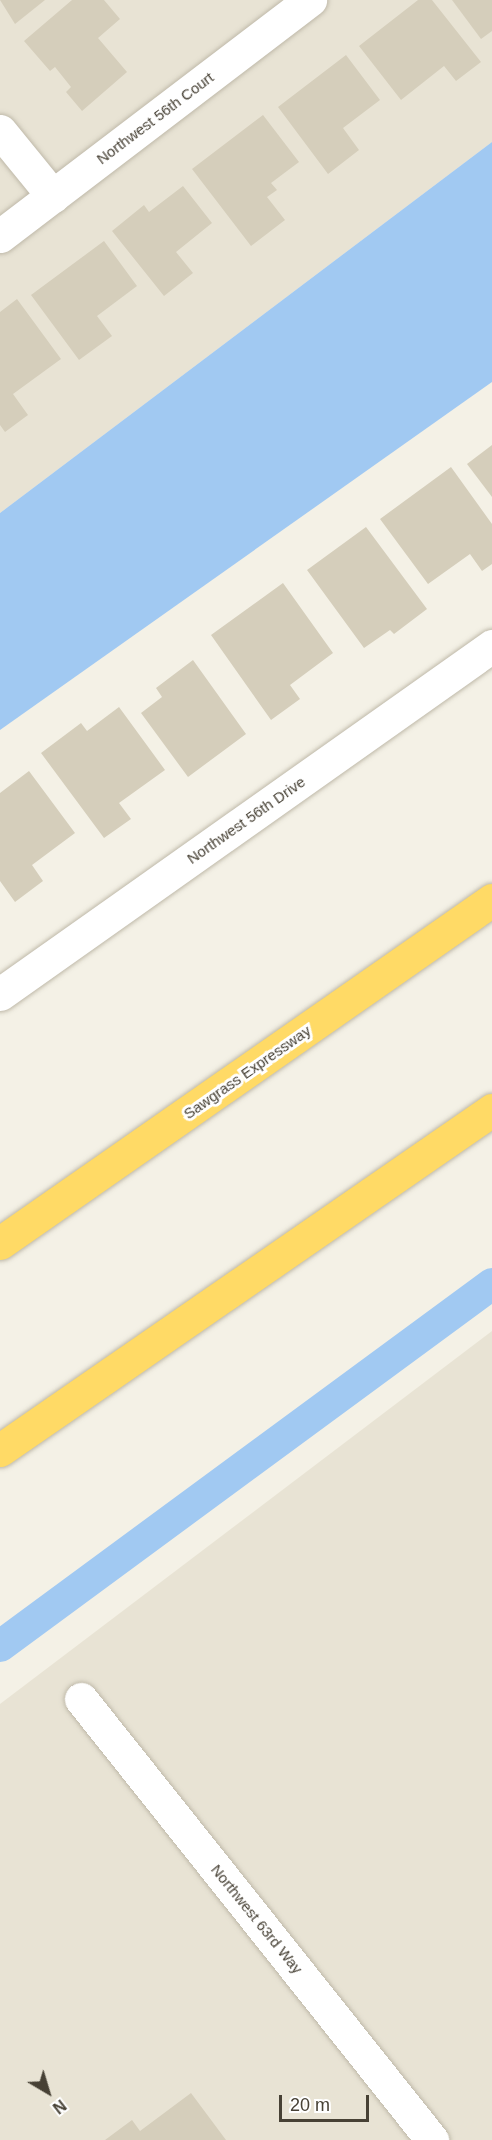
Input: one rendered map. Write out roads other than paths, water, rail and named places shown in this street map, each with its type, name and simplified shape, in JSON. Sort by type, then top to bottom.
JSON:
[{"type":"highway","name":"Sawgrass Expressway","points":[[0,1243],[492,900]]},
{"type":"highway","points":[[0,1450],[492,1110]]},
{"type":"highway","points":[[0,1459],[59,1410]]},
{"type":"street","name":"Northwest 56th Court","points":[[0,236],[310,0]]},
{"type":"street","points":[[0,131],[53,196]]},
{"type":"street","name":"Northwest 56th Drive","points":[[0,994],[492,646]]},
{"type":"street","name":"Northwest 63rd Way","points":[[81,1699],[432,2140]]},
{"type":"water","points":[[492,142],[492,382],[0,730],[0,513]]},
{"type":"waterway","points":[[0,1646],[492,1284]]}]
